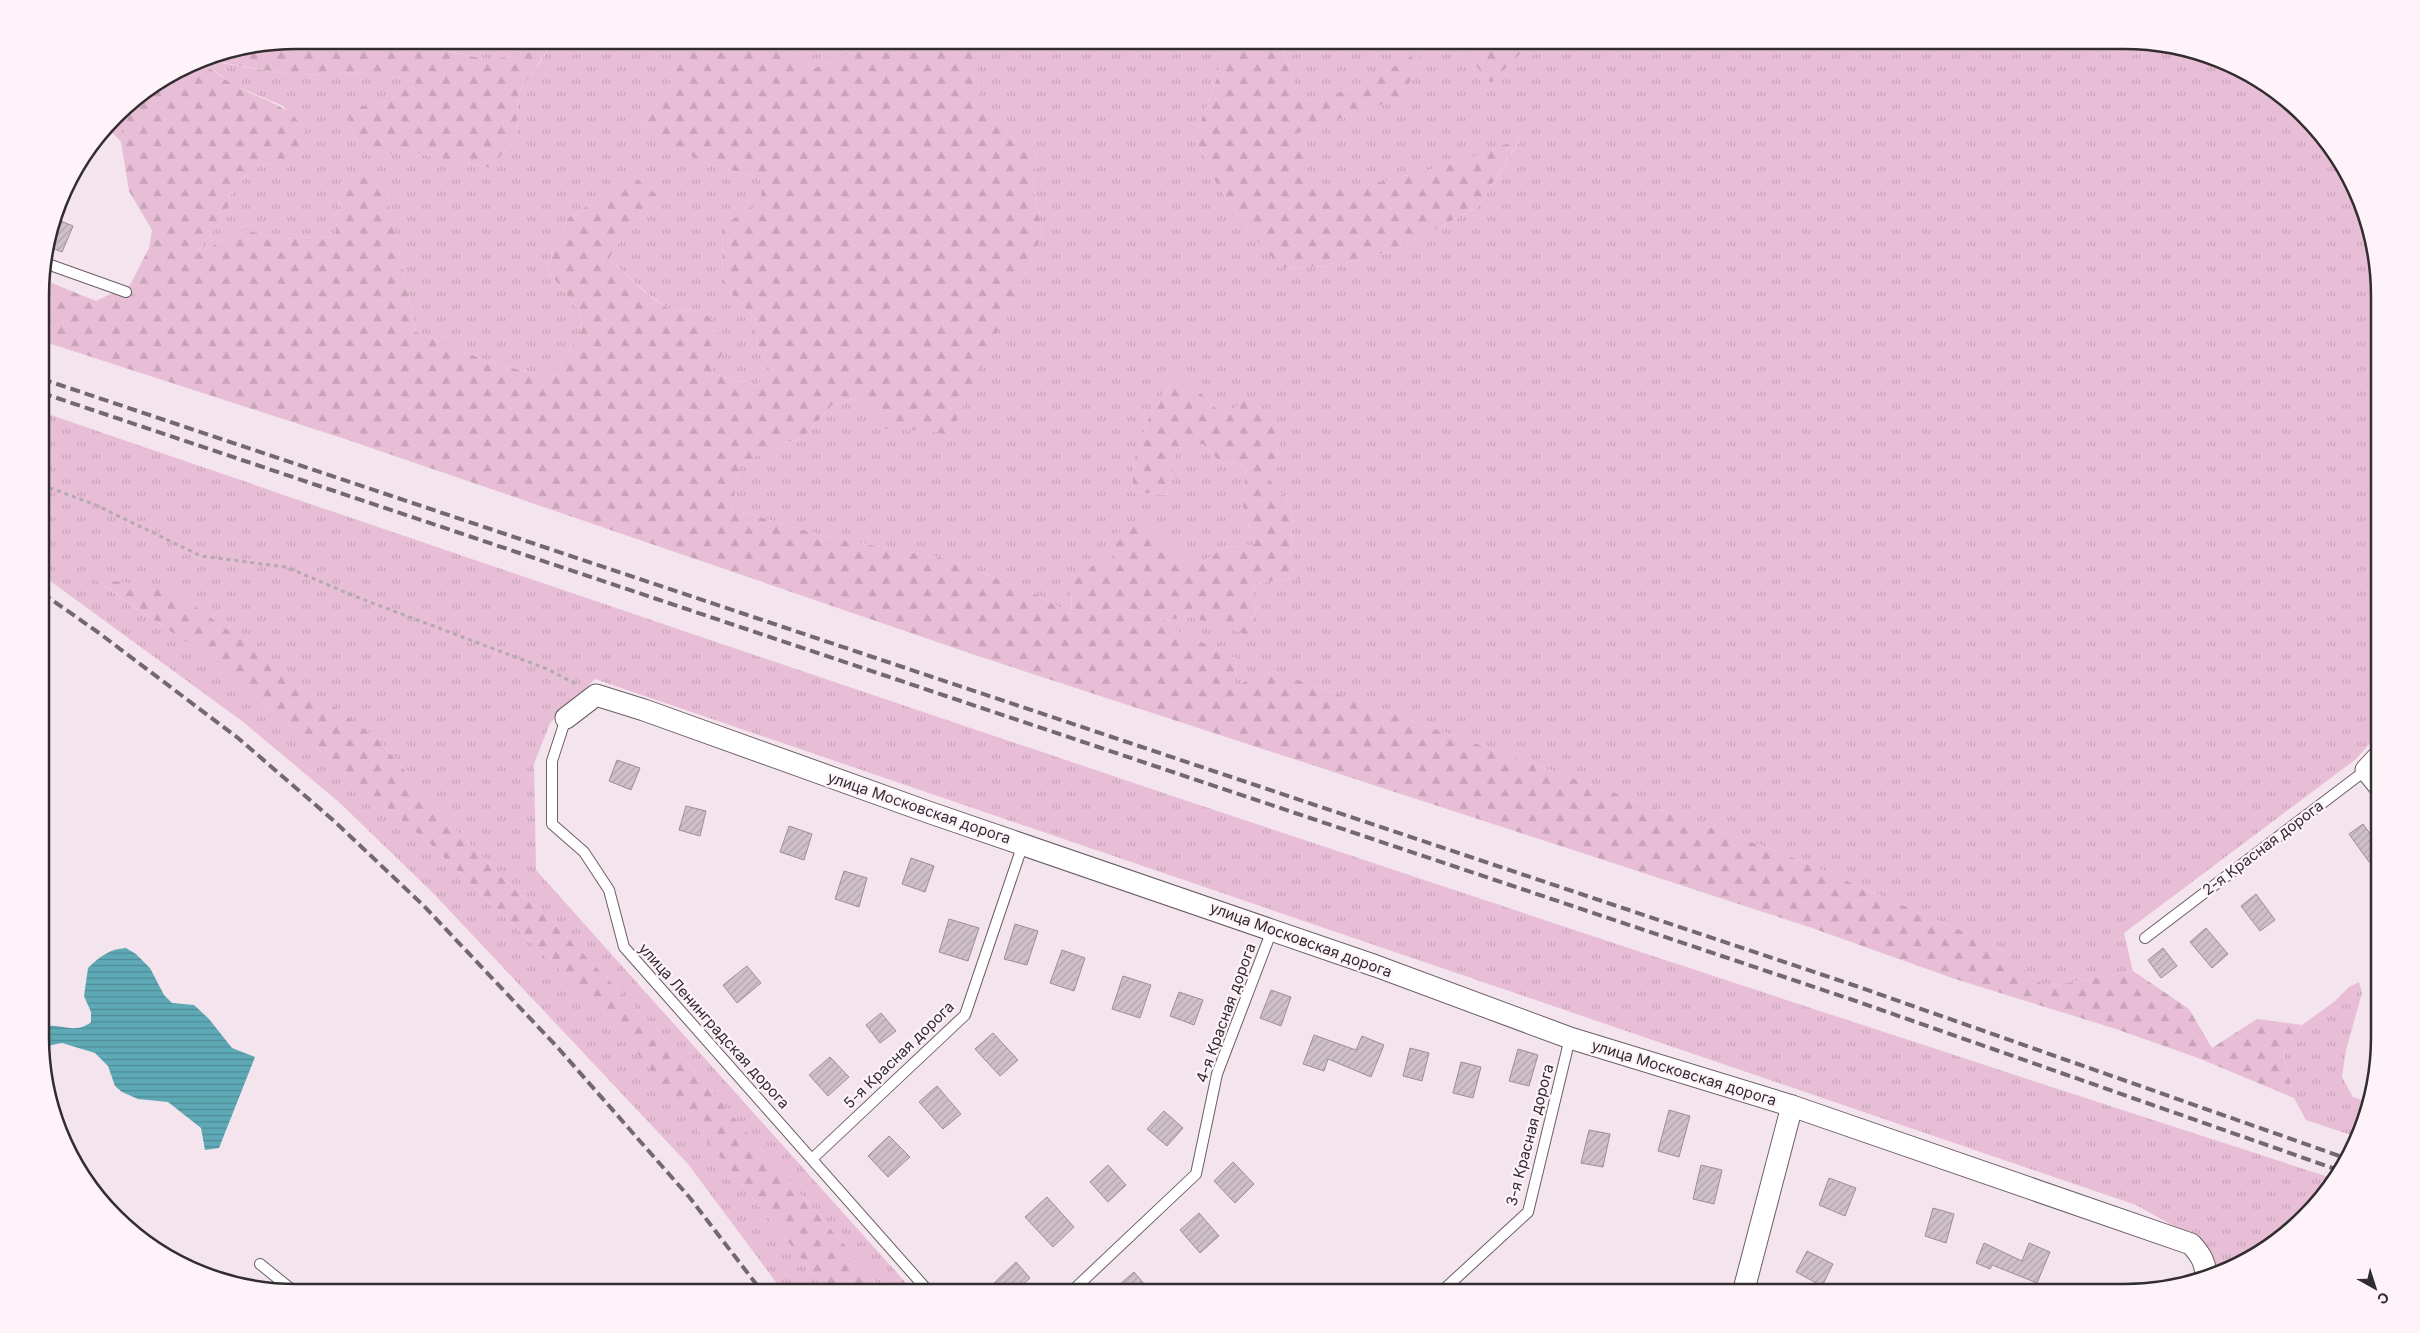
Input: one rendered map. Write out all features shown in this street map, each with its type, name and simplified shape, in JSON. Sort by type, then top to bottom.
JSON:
[{"type":"street","points":[[566,718],[596,695]]},
{"type":"street","name":"улица Московская дорога","points":[[596,695],[644,710],[770,756],[1272,930],[1570,1038],[1792,1106],[2191,1244],[2201,1256],[2206,1270]]},
{"type":"street","points":[[1745,1284],[1792,1106]]},
{"type":"lane","points":[[51,265],[126,292]]},
{"type":"lane","name":"улица Ленинградская дорога","points":[[566,718],[552,760],[552,824],[584,852],[609,890],[624,947],[922,1284]]},
{"type":"lane","name":"2-я Красная дорога","points":[[2145,938],[2371,765]]},
{"type":"lane","name":"5-я Красная дорога","points":[[812,1159],[965,1015],[1023,844]]},
{"type":"lane","name":"4-я Красная дорога","points":[[1080,1284],[1196,1174],[1217,1074],[1272,930]]},
{"type":"lane","name":"3-я Красная дорога","points":[[1450,1284],[1528,1212],[1570,1038]]},
{"type":"lane","points":[[260,1264],[285,1284]]},
{"type":"path","points":[[49,487],[96,505],[201,556],[286,567],[354,596],[547,669],[596,695]]},
{"type":"green space","points":[[280,49],[438,49],[490,60],[548,49],[518,94],[516,138],[490,168],[417,153],[360,153],[346,109],[389,101],[416,82],[368,73],[294,75],[217,62],[248,53]]},
{"type":"green space","points":[[438,49],[687,49],[662,99],[641,125],[700,161],[762,179],[762,201],[722,226],[723,285],[755,319],[758,345],[771,367],[757,386],[711,373],[696,311],[670,310],[648,294],[609,259],[629,224],[657,195],[568,218],[546,268],[580,312],[582,330],[552,379],[487,361],[416,332],[390,210],[386,181],[344,175],[335,236],[280,239],[246,230],[197,253],[227,212],[232,191],[254,167],[312,151],[283,106],[234,85],[207,66],[216,62],[294,75],[368,73],[417,82],[389,101],[346,109],[360,152],[417,153],[490,168],[516,138],[518,94],[548,50],[490,60]]},
{"type":"green space","points":[[687,49],[786,49],[812,69],[862,49],[982,49],[977,65],[980,100],[1014,140],[1037,153],[1033,187],[1043,233],[950,435],[921,430],[885,429],[864,396],[832,405],[802,439],[779,443],[739,466],[732,509],[828,537],[947,559],[1033,593],[1072,614],[1071,590],[1076,569],[1115,562],[1116,533],[1149,521],[1171,551],[1198,566],[1222,548],[1255,545],[1243,507],[1246,465],[1220,462],[1203,444],[1177,448],[1167,495],[1132,492],[1134,461],[1149,417],[1175,376],[1202,394],[1226,419],[1245,395],[1284,430],[1269,479],[1293,507],[1291,551],[1300,579],[1276,580],[1253,585],[1256,620],[1251,636],[1191,617],[1157,621],[1237,659],[1234,686],[1273,671],[1782,853],[1995,945],[2045,987],[2133,971],[2189,1009],[2212,1048],[2257,1019],[2302,1025],[2283,1053],[2294,1098],[2198,1058],[2116,1029],[1955,979],[1812,928],[981,657],[348,440],[49,343],[49,282],[96,301],[130,285],[149,248],[152,230],[129,191],[121,142],[129,114],[159,90],[187,74],[207,66],[233,84],[281,107],[291,114],[300,123],[313,151],[254,167],[232,191],[227,212],[197,253],[246,230],[280,239],[335,236],[344,174],[386,181],[390,210],[416,332],[487,361],[552,379],[582,330],[580,312],[546,268],[568,218],[635,178],[657,195],[629,224],[609,259],[647,294],[670,310],[696,311],[712,318],[725,349],[711,373],[756,386],[771,367],[758,345],[755,319],[723,285],[722,226],[761,201],[762,179],[700,161],[641,125],[662,99]]},
{"type":"green space","points":[[786,49],[862,49],[812,69]]},
{"type":"green space","points":[[982,49],[1224,49],[1216,81],[1195,137],[1215,181],[1243,224],[1282,268],[1333,266],[1395,250],[1478,207],[1520,140],[1446,166],[1354,188],[1313,188],[1295,133],[1404,97],[1421,51],[1357,88],[1300,102],[1283,49],[1461,49],[1491,83],[1525,49],[2140,49],[2188,57],[2233,74],[2275,100],[2299,121],[2320,145],[2346,187],[2358,216],[2367,248],[2371,280],[2371,742],[2356,759],[2124,933],[2133,971],[2045,987],[1995,945],[1782,853],[1273,671],[1234,686],[1237,659],[1156,621],[1191,617],[1251,635],[1256,620],[1253,585],[1276,580],[1299,579],[1291,551],[1293,507],[1269,479],[1284,430],[1245,396],[1226,419],[1202,394],[1175,376],[1149,417],[1134,461],[1132,492],[1167,495],[1177,448],[1203,444],[1220,462],[1246,465],[1243,507],[1255,545],[1222,548],[1198,566],[1171,551],[1149,521],[1115,562],[1071,590],[1072,614],[1033,593],[947,559],[828,537],[732,509],[739,466],[779,443],[802,439],[832,405],[864,396],[921,430],[950,434],[1043,233],[1033,187],[1037,153],[1014,140],[980,100],[977,65]]},
{"type":"green space","points":[[1224,49],[1283,49],[1300,102],[1357,88],[1422,50],[1404,97],[1296,133],[1313,188],[1354,188],[1446,166],[1520,139],[1478,207],[1395,250],[1333,266],[1281,268],[1243,224],[1215,181],[1195,137],[1216,81]]},
{"type":"green space","points":[[1461,49],[1525,49],[1491,83]]},
{"type":"green space","points":[[129,114],[121,142],[111,132]]},
{"type":"green space","points":[[49,414],[614,608],[1187,801],[2328,1177],[2299,1212],[2275,1233],[2248,1251],[2211,1268],[2195,1238],[2136,1205],[595,679],[550,723],[534,764],[536,870],[907,1284],[878,1284],[675,1049],[552,921],[518,893],[448,822],[378,739],[94,579],[212,660],[430,844],[607,1016],[822,1284],[777,1284],[688,1164],[433,893],[340,803],[242,721],[49,580]]},
{"type":"green space","points":[[93,578],[171,589],[378,739],[448,822],[518,893],[552,921],[675,1049],[878,1284],[822,1284],[607,1016],[430,844],[212,660]]},
{"type":"green space","points":[[2359,982],[2362,993],[2346,1050],[2342,1077],[2353,1097],[2363,1100],[2351,1135],[2306,1120],[2294,1098],[2283,1053],[2302,1025],[2335,1001],[2349,987]]},
{"type":"water","points":[[126,948],[136,954],[150,968],[164,995],[172,1003],[194,1005],[209,1019],[232,1048],[255,1057],[219,1148],[205,1150],[201,1128],[168,1102],[138,1099],[122,1092],[115,1086],[108,1066],[95,1053],[62,1043],[49,1046],[49,1025],[79,1028],[91,1022],[91,1012],[84,996],[88,968],[105,954]]},
{"type":"building","points":[[60,221],[73,226],[62,252],[53,248]]},
{"type":"building","points":[[617,760],[640,768],[631,790],[609,781]]},
{"type":"building","points":[[686,806],[706,811],[700,836],[679,830]]},
{"type":"building","points":[[2363,824],[2371,835],[2371,860],[2369,862],[2349,834]]},
{"type":"building","points":[[789,826],[812,834],[804,860],[780,852]]},
{"type":"building","points":[[911,858],[934,866],[925,892],[902,884]]},
{"type":"building","points":[[844,871],[867,878],[859,907],[835,899]]},
{"type":"building","points":[[2256,894],[2275,920],[2260,931],[2241,906]]},
{"type":"building","points":[[949,919],[979,928],[968,961],[939,952]]},
{"type":"building","points":[[1015,924],[1038,931],[1027,965],[1004,959]]},
{"type":"building","points":[[2206,928],[2228,954],[2212,968],[2190,942]]},
{"type":"building","points":[[2163,948],[2177,966],[2161,978],[2148,960]]},
{"type":"building","points":[[1062,950],[1085,958],[1074,991],[1050,983]]},
{"type":"building","points":[[747,966],[761,983],[737,1003],[723,985]]},
{"type":"building","points":[[1123,976],[1151,985],[1140,1018],[1112,1009]]},
{"type":"building","points":[[1271,990],[1291,997],[1281,1026],[1260,1018]]},
{"type":"building","points":[[1179,992],[1203,1000],[1194,1025],[1170,1016]]},
{"type":"building","points":[[881,1013],[896,1031],[880,1043],[866,1025]]},
{"type":"building","points":[[993,1033],[1018,1060],[1000,1076],[975,1049]]},
{"type":"building","points":[[1314,1035],[1356,1050],[1362,1036],[1384,1045],[1371,1077],[1328,1059],[1324,1071],[1303,1064]]},
{"type":"building","points":[[1410,1048],[1429,1053],[1422,1081],[1403,1076]]},
{"type":"building","points":[[1518,1049],[1538,1055],[1529,1086],[1509,1081]]},
{"type":"building","points":[[830,1057],[849,1077],[828,1096],[809,1075]]},
{"type":"building","points":[[1461,1062],[1481,1067],[1473,1098],[1453,1093]]},
{"type":"building","points":[[937,1086],[961,1114],[943,1129],[919,1102]]},
{"type":"building","points":[[1669,1110],[1690,1116],[1679,1157],[1658,1151]]},
{"type":"building","points":[[1164,1111],[1183,1128],[1167,1146],[1147,1129]]},
{"type":"building","points":[[1589,1130],[1610,1134],[1603,1167],[1581,1163]]},
{"type":"building","points":[[889,1136],[910,1157],[888,1177],[868,1156]]},
{"type":"building","points":[[1233,1162],[1254,1184],[1235,1203],[1214,1181]]},
{"type":"building","points":[[1108,1165],[1126,1185],[1108,1202],[1090,1182]]},
{"type":"building","points":[[1701,1165],[1722,1170],[1714,1204],[1693,1199]]},
{"type":"building","points":[[1829,1178],[1856,1188],[1845,1216],[1819,1205]]},
{"type":"building","points":[[1047,1197],[1074,1227],[1053,1247],[1025,1217]]},
{"type":"building","points":[[1933,1208],[1954,1214],[1946,1243],[1925,1236]]},
{"type":"building","points":[[1199,1213],[1219,1236],[1200,1253],[1180,1230]]},
{"type":"building","points":[[1984,1243],[2022,1261],[2029,1243],[2050,1252],[2037,1283],[1992,1265],[1990,1269],[1976,1263]]},
{"type":"building","points":[[1807,1251],[1833,1264],[1823,1284],[1818,1284],[1796,1272]]},
{"type":"building","points":[[1016,1262],[1030,1278],[1024,1284],[993,1284]]},
{"type":"building","points":[[1134,1272],[1144,1284],[1120,1284]]},
{"type":"railway","points":[[49,381],[1856,986],[2340,1156]]},
{"type":"railway","points":[[49,395],[1853,1000],[2333,1168]]},
{"type":"railway","points":[[49,598],[99,633],[238,738],[333,820],[424,906],[559,1049],[690,1198],[756,1284]]}]
